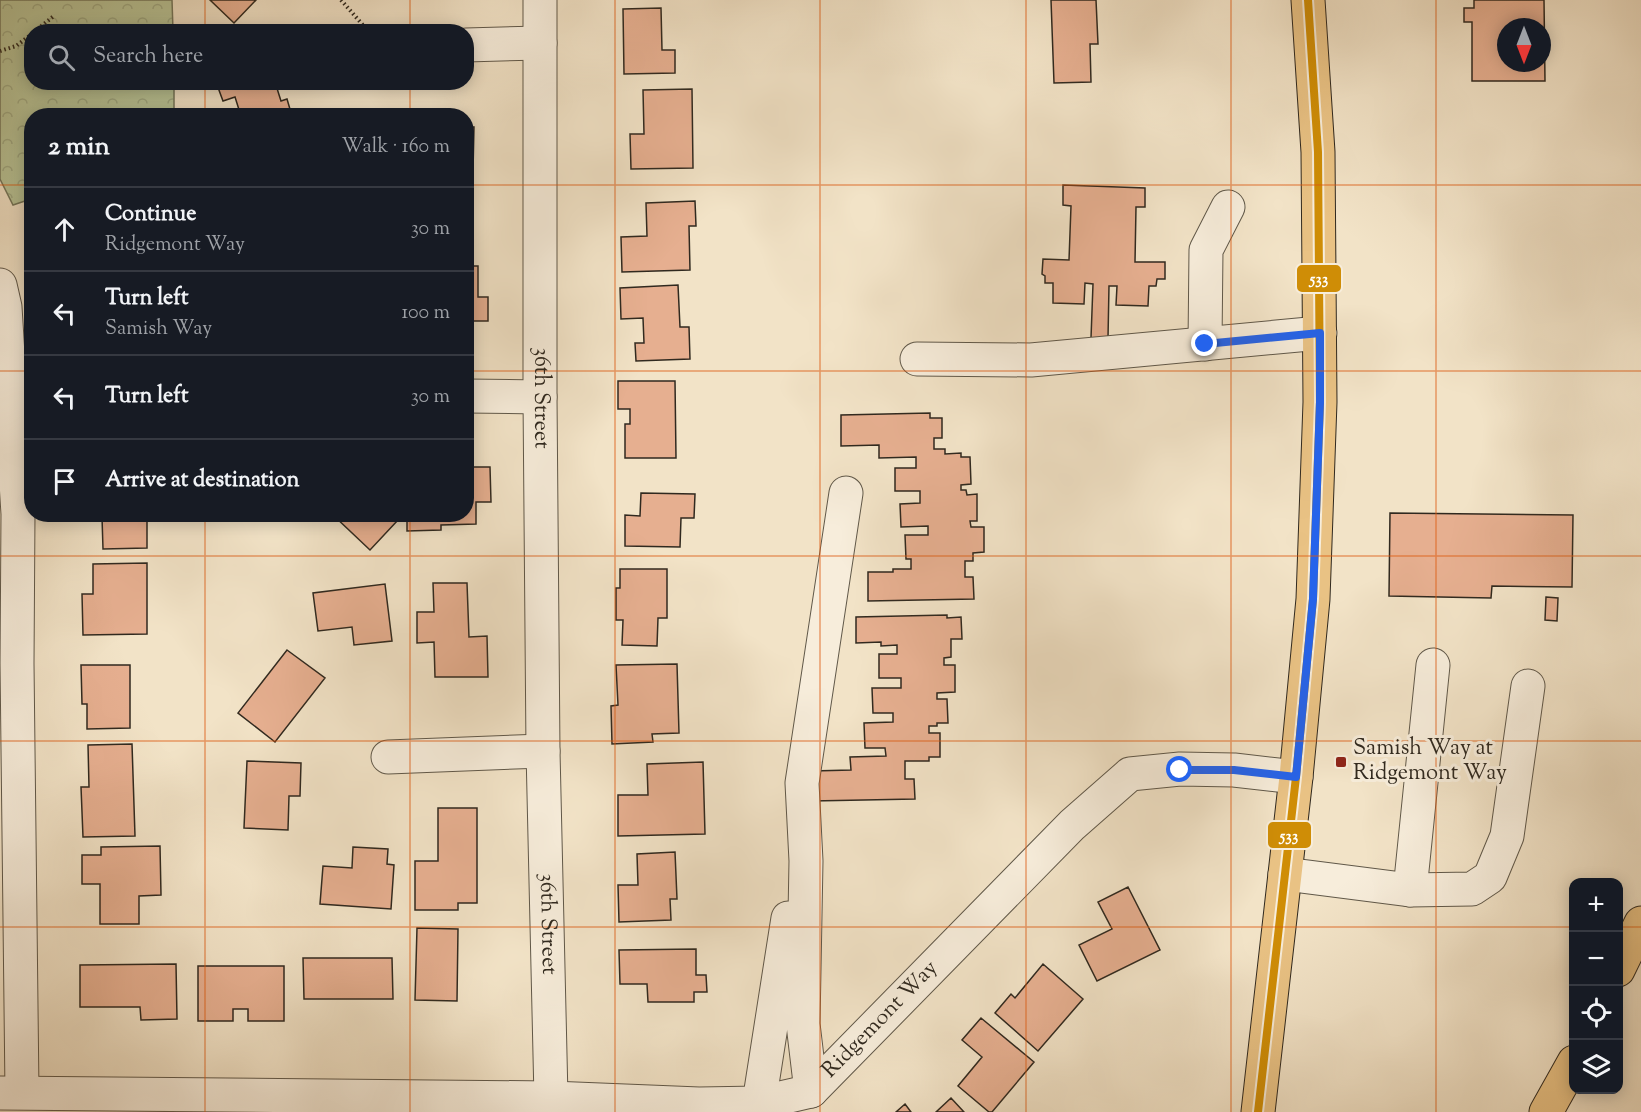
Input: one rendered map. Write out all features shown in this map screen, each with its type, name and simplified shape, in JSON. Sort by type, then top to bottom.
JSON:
[{"type":"main road","points":[[1258,1112],[1296,777],[1313,599],[1320,402],[1320,333],[1318,152],[1308,0]]},
{"type":"main road","points":[[1623,960],[1641,923]]},
{"type":"main road","points":[[1546,1112],[1569,1071]]},
{"type":"street","name":"36th Street","points":[[540,0],[543,751],[551,1098]]},
{"type":"street","points":[[474,45],[540,44]]},
{"type":"street","points":[[1205,344],[1206,250],[1227,207]]},
{"type":"street","points":[[0,285],[5,307],[18,514],[8,663],[11,1093]]},
{"type":"street","points":[[917,359],[1031,360],[1320,333]]},
{"type":"street","points":[[474,396],[540,397]]},
{"type":"street","points":[[811,1090],[803,1024],[807,861],[802,783],[846,493]]},
{"type":"street","points":[[1410,890],[1433,664]]},
{"type":"street","points":[[1285,874],[1410,890],[1472,889],[1490,877],[1508,836],[1528,686]]},
{"type":"street","points":[[388,757],[543,751]]},
{"type":"street","name":"Ridgemont Way","points":[[11,1093],[349,1103],[551,1098],[699,1104],[759,1103],[811,1090],[1072,825],[1131,774],[1180,770],[1234,770],[1296,777]]},
{"type":"street","points":[[759,1103],[791,896],[807,861]]},
{"type":"path","points":[[341,0],[362,24]]},
{"type":"path","points":[[44,24],[55,15]]},
{"type":"path","points":[[0,51],[16,46],[24,40]]},
{"type":"green space","points":[[0,0],[172,0],[173,24],[24,24],[24,90],[174,90],[174,108],[24,108],[24,201],[13,205],[0,179]]},
{"type":"building","points":[[210,0],[256,0],[234,23]]},
{"type":"building","points":[[1051,0],[1096,0],[1098,44],[1090,44],[1091,82],[1054,83]]},
{"type":"building","points":[[1474,0],[1544,0],[1544,18],[1497,18],[1497,72],[1545,72],[1545,81],[1472,81],[1472,22],[1464,22],[1464,8],[1474,8]]},
{"type":"building","points":[[661,8],[662,50],[675,50],[675,73],[624,74],[623,9]]},
{"type":"building","points":[[692,89],[693,168],[631,169],[630,134],[644,134],[643,90]]},
{"type":"building","points":[[219,90],[278,90],[281,101],[287,99],[290,108],[238,108],[235,97],[223,101]]},
{"type":"building","points":[[1063,185],[1145,188],[1145,207],[1136,207],[1135,262],[1165,262],[1165,279],[1157,279],[1156,286],[1149,286],[1148,306],[1116,305],[1117,286],[1109,286],[1108,338],[1091,338],[1093,284],[1085,283],[1084,304],[1053,303],[1053,283],[1045,283],[1045,276],[1042,274],[1043,259],[1069,260],[1071,206],[1063,205]]},
{"type":"building","points":[[695,201],[696,226],[689,226],[690,270],[622,272],[621,237],[647,236],[646,203]]},
{"type":"building","points":[[474,266],[478,266],[478,297],[488,297],[488,321],[474,321]]},
{"type":"building","points":[[678,285],[680,327],[689,327],[690,359],[636,361],[635,343],[644,343],[643,318],[621,319],[620,288]]},
{"type":"building","points":[[618,381],[675,381],[676,458],[625,458],[625,424],[630,424],[630,409],[618,409]]},
{"type":"building","points":[[930,413],[930,418],[942,418],[942,438],[934,438],[934,449],[945,449],[945,454],[961,453],[961,457],[970,457],[971,484],[961,485],[961,490],[966,490],[967,495],[977,494],[977,521],[970,521],[971,527],[984,527],[984,552],[973,553],[973,561],[965,561],[965,577],[973,577],[974,599],[868,601],[868,572],[911,569],[911,559],[906,559],[905,535],[928,535],[928,526],[901,527],[900,504],[920,503],[920,491],[895,491],[895,468],[916,468],[916,457],[879,458],[879,445],[841,446],[841,415]]},
{"type":"building","points":[[474,467],[490,467],[491,502],[476,502],[476,524],[441,525],[441,530],[407,531],[407,522],[474,522]]},
{"type":"building","points":[[641,493],[695,494],[694,518],[681,518],[680,547],[625,546],[625,515],[640,516]]},
{"type":"building","points":[[1390,513],[1573,515],[1572,587],[1492,586],[1491,598],[1389,596]]},
{"type":"building","points":[[102,522],[147,522],[147,548],[103,549]]},
{"type":"building","points":[[340,522],[396,522],[370,550]]},
{"type":"building","points":[[147,563],[147,634],[83,635],[82,594],[93,594],[93,564]]},
{"type":"building","points":[[620,569],[667,569],[667,618],[658,618],[657,646],[622,645],[623,620],[616,620],[616,588],[620,588]]},
{"type":"building","points":[[433,583],[467,583],[469,637],[487,636],[488,677],[435,677],[434,642],[417,643],[417,612],[434,612]]},
{"type":"building","points":[[385,584],[392,641],[354,645],[352,627],[318,631],[313,593]]},
{"type":"building","points":[[1546,597],[1558,598],[1557,621],[1545,620]]},
{"type":"building","points":[[947,615],[947,618],[961,617],[962,639],[951,639],[951,657],[944,658],[944,665],[955,665],[955,692],[937,693],[937,699],[947,699],[948,723],[929,726],[929,733],[940,733],[940,757],[929,757],[929,761],[905,761],[905,779],[914,779],[915,799],[812,801],[812,771],[851,770],[850,757],[886,756],[885,748],[865,748],[864,723],[893,722],[893,713],[873,713],[872,688],[901,688],[901,678],[879,678],[879,654],[897,654],[897,645],[881,646],[881,642],[856,643],[856,617]]},
{"type":"building","points":[[287,650],[325,678],[275,742],[238,713]]},
{"type":"building","points":[[677,664],[679,733],[652,734],[653,742],[612,744],[611,706],[618,705],[616,665]]},
{"type":"building","points":[[81,665],[130,665],[130,728],[87,729],[87,704],[82,704]]},
{"type":"building","points":[[132,744],[135,836],[83,837],[81,787],[89,787],[88,745]]},
{"type":"building","points":[[247,761],[301,763],[300,796],[289,796],[288,830],[244,828]]},
{"type":"building","points":[[703,762],[705,834],[618,836],[618,795],[648,795],[647,764]]},
{"type":"building","points":[[438,808],[477,808],[477,903],[458,903],[458,910],[415,910],[415,861],[438,861]]},
{"type":"building","points":[[160,846],[161,895],[139,896],[139,924],[100,924],[100,884],[82,884],[82,855],[101,855],[101,847]]},
{"type":"building","points":[[353,847],[388,849],[387,864],[394,865],[391,909],[320,904],[323,866],[352,868]]},
{"type":"building","points":[[675,852],[677,899],[670,899],[671,920],[619,922],[618,885],[638,885],[637,854]]},
{"type":"building","points":[[1128,887],[1160,950],[1097,981],[1079,945],[1112,929],[1098,902]]},
{"type":"building","points":[[417,928],[458,929],[457,1001],[415,1000]]},
{"type":"building","points":[[696,949],[696,975],[706,975],[707,992],[694,992],[694,1002],[648,1002],[647,984],[620,984],[619,950]]},
{"type":"building","points":[[303,958],[392,958],[393,999],[304,999]]},
{"type":"building","points":[[176,964],[177,1019],[141,1020],[140,1007],[80,1007],[80,965]]},
{"type":"building","points":[[1043,964],[1083,999],[1038,1051],[995,1013],[1011,994],[1015,998]]},
{"type":"building","points":[[198,966],[284,966],[284,1021],[248,1021],[248,1009],[233,1009],[233,1021],[198,1021]]},
{"type":"building","points":[[981,1018],[1034,1062],[992,1112],[989,1112],[958,1086],[982,1057],[962,1040]]},
{"type":"building","points":[[951,1098],[964,1112],[936,1112]]},
{"type":"building","points":[[905,1104],[911,1112],[896,1112]]},
{"type":"transit line","name":"533","points":[[1258,1112],[1296,777],[1313,599],[1320,402],[1318,152],[1308,0]]},
{"type":"place","name":"Samish Way at Ridgemont Way","points":[[1341,762]]},
{"type":"route","points":[[1180,770],[1234,770],[1296,777],[1313,599],[1320,402],[1320,333],[1205,344]]}]
